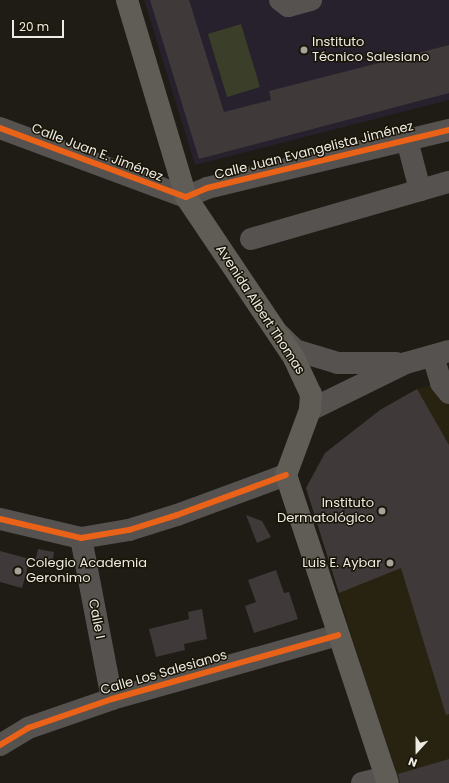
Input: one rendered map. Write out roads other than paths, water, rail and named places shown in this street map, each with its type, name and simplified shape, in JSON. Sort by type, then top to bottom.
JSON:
[{"type":"main road","name":"Avenida Albert Thomas","points":[[127,0],[186,196],[302,374],[311,394],[310,410],[286,475]]},
{"type":"main road","points":[[286,475],[387,780]]},
{"type":"street","points":[[280,0],[288,6],[311,0]]},
{"type":"street","name":"Calle Juan E. Jiménez","points":[[0,127],[186,196]]},
{"type":"street","name":"Calle Juan Evangelista Jiménez","points":[[186,196],[207,188],[449,130]]},
{"type":"street","points":[[407,140],[420,190]]},
{"type":"street","points":[[251,239],[449,182]]},
{"type":"street","points":[[269,325],[295,350],[314,357],[338,363],[406,363]]},
{"type":"street","points":[[310,410],[406,363],[441,353],[441,383],[449,393]]},
{"type":"street","points":[[0,519],[81,538],[129,530],[177,515],[286,475]]},
{"type":"street","name":"Calle I","points":[[81,538],[112,699]]},
{"type":"street","name":"Calle Los Salesianos","points":[[0,745],[28,728],[112,699],[338,635]]},
{"type":"street","points":[[362,783],[387,780]]},
{"type":"place","name":"Instituto Técnico Salesiano","points":[[304,50]]},
{"type":"place","name":"Instituto Dermatológico","points":[[382,511]]},
{"type":"place","name":"Luis E. Aybar","points":[[390,563]]},
{"type":"place","name":"Colegio Academia Geronimo","points":[[18,571]]}]
